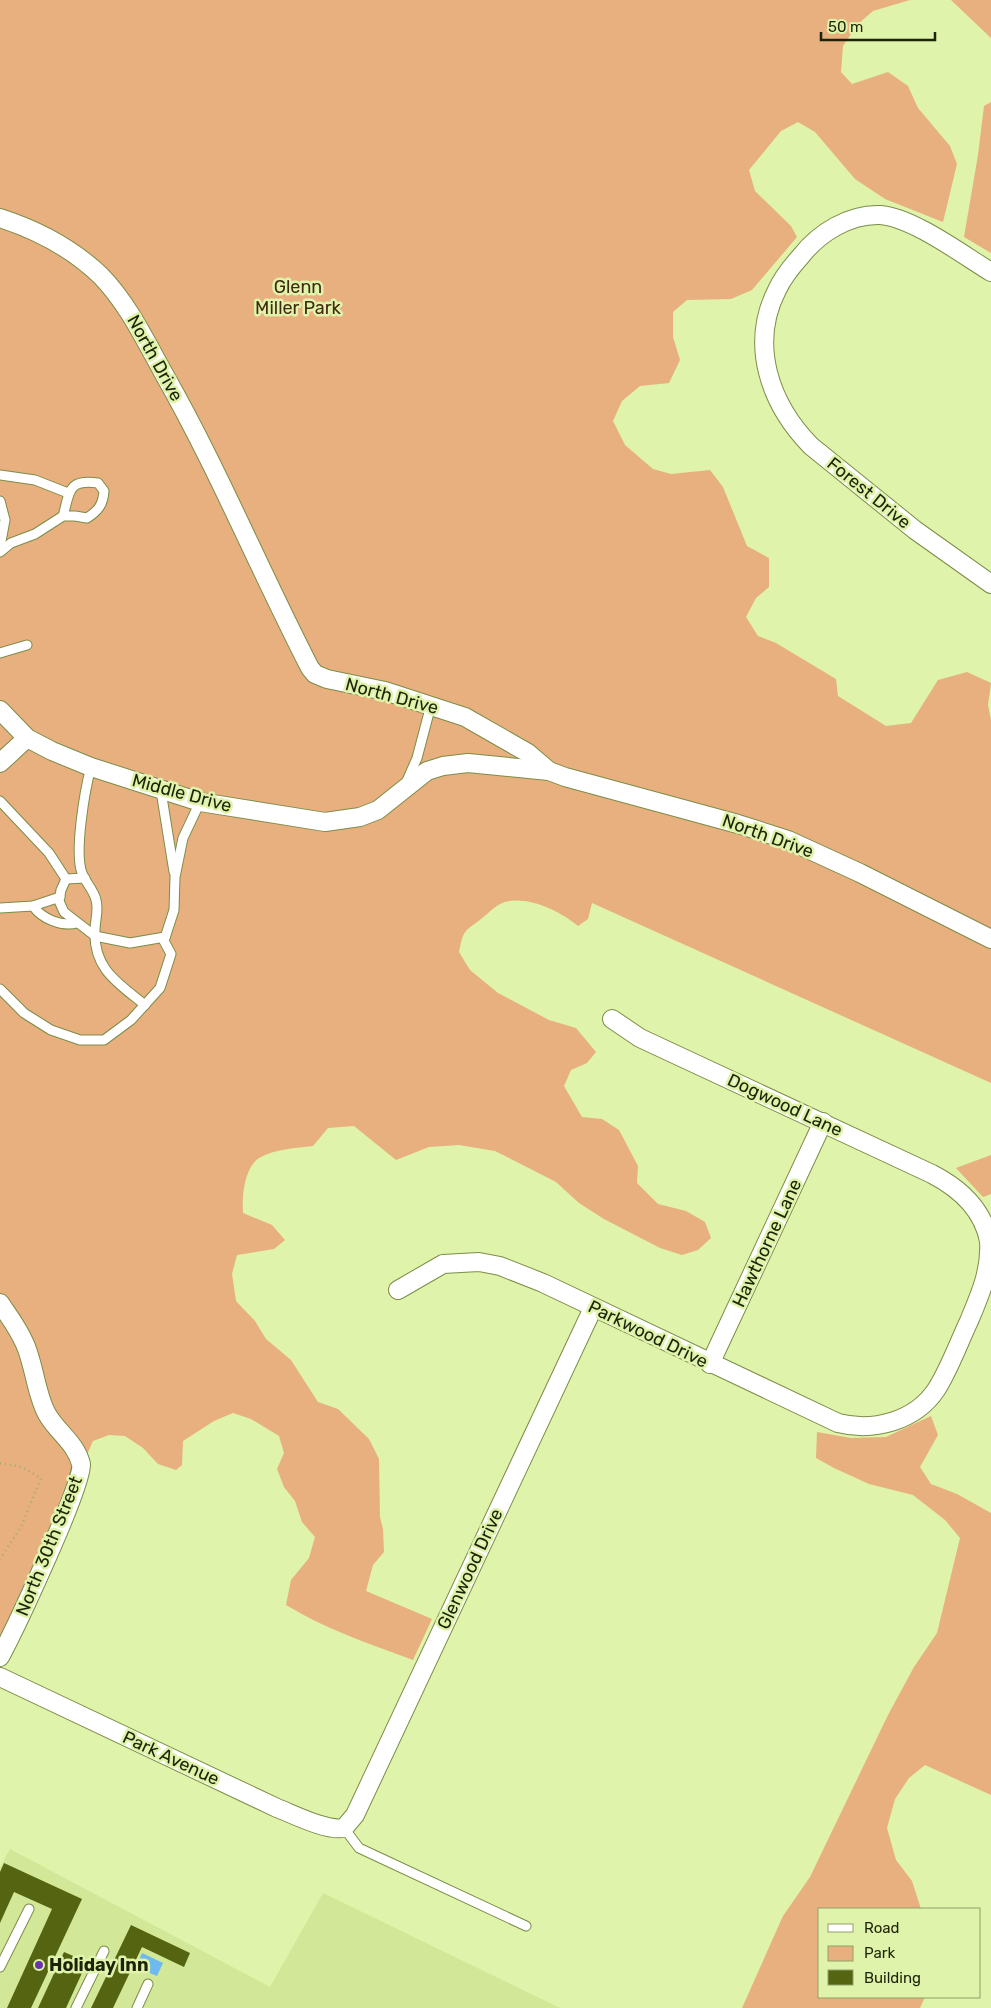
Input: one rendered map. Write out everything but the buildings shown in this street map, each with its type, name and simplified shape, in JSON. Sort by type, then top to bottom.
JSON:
[{"type":"street","name":"Forest Drive","points":[[991,272],[903,221],[880,215],[855,219],[832,227],[802,254],[777,288],[771,303],[764,337],[764,355],[773,392],[790,421],[811,446],[915,530],[991,584]]},
{"type":"street","name":"North Drive","points":[[0,218],[46,236],[79,258],[100,275],[127,307],[193,425],[251,550],[310,668],[315,674],[327,679],[385,691],[465,717],[528,752],[550,771],[565,777],[738,824],[788,840],[991,939]]},
{"type":"street","name":"Middle Drive","points":[[0,710],[27,738],[52,751],[91,767],[200,802],[325,822],[354,818],[378,810],[427,771],[443,766],[468,763],[550,771]]},
{"type":"street","points":[[0,763],[27,738]]},
{"type":"street","name":"Dogwood Lane","points":[[612,1019],[640,1038],[932,1174],[959,1190],[980,1217],[986,1229],[990,1250],[989,1273],[961,1338],[936,1389],[925,1402],[899,1420]]},
{"type":"street","name":"Hawthorne Lane","points":[[710,1364],[823,1122]]},
{"type":"street","name":"Parkwood Drive","points":[[398,1290],[443,1264],[479,1262],[509,1269],[543,1283],[710,1364],[838,1423],[850,1426],[868,1426],[882,1425],[899,1420]]},
{"type":"street","name":"North 30th Street","points":[[0,1303],[24,1342],[47,1414],[72,1444],[81,1466],[77,1484],[60,1526],[17,1624],[0,1657]]},
{"type":"street","name":"Glenwood Drive","points":[[344,1828],[355,1815],[593,1308]]},
{"type":"street","name":"Park Avenue","points":[[0,1677],[277,1808],[321,1825],[344,1828]]},
{"type":"lane","points":[[0,475],[35,480],[68,493]]},
{"type":"lane","points":[[0,552],[11,543],[35,534],[63,516],[86,518],[97,512],[103,503],[104,491],[98,483],[86,482],[75,484],[68,493],[63,516]]},
{"type":"lane","points":[[0,501],[5,520],[0,547]]},
{"type":"lane","points":[[0,653],[27,646]]},
{"type":"lane","points":[[403,790],[416,758],[431,705]]},
{"type":"lane","points":[[91,767],[83,802],[80,853],[81,872],[96,898],[98,912],[94,929],[100,962],[120,987],[145,1004]]},
{"type":"lane","points":[[0,989],[24,1013],[51,1030],[80,1040],[104,1040],[131,1020],[160,988],[172,954],[164,941],[174,910],[175,877],[161,791]]},
{"type":"lane","points":[[0,801],[48,853],[66,879]]},
{"type":"lane","points":[[175,877],[184,838],[200,802]]},
{"type":"lane","points":[[66,879],[85,878]]},
{"type":"lane","points":[[66,879],[59,901],[64,912],[95,936],[130,943],[165,936]]},
{"type":"lane","points":[[0,908],[33,906],[60,897]]},
{"type":"lane","points":[[33,906],[37,912],[60,924],[69,925],[77,923]]},
{"type":"lane","points":[[344,1828],[359,1848],[526,1926]]},
{"type":"lane","points":[[0,1967],[29,1909]]},
{"type":"lane","points":[[76,2008],[104,1950]]},
{"type":"lane","points":[[137,2008],[148,1984]]},
{"type":"path","points":[[0,1463],[22,1467],[41,1478],[21,1527],[0,1559]]},
{"type":"shaded area","points":[[10,1849],[270,1987],[323,1893],[560,2008],[0,2008],[0,1867]]},
{"type":"green space","name":"Glenn Miller Park","points":[[0,0],[910,0],[873,11],[857,25],[843,46],[841,72],[852,84],[888,72],[908,86],[918,108],[950,146],[957,164],[943,222],[885,199],[855,179],[815,132],[798,122],[781,131],[749,170],[755,191],[791,226],[797,237],[752,290],[731,299],[687,300],[673,312],[673,337],[680,360],[669,383],[640,386],[622,401],[613,421],[625,445],[653,469],[671,474],[710,470],[723,487],[747,546],[769,558],[769,587],[756,598],[746,617],[758,636],[776,643],[836,679],[838,696],[886,726],[911,723],[938,680],[967,672],[991,683],[988,705],[991,720],[991,1083],[592,903],[588,919],[578,926],[546,907],[528,902],[510,901],[498,905],[467,930],[463,935],[459,952],[470,970],[498,993],[549,1020],[576,1028],[596,1052],[587,1063],[571,1070],[564,1086],[582,1117],[602,1119],[619,1130],[638,1166],[637,1183],[658,1204],[686,1211],[705,1222],[711,1238],[698,1250],[682,1255],[660,1248],[604,1219],[579,1203],[556,1182],[495,1151],[459,1145],[429,1147],[396,1160],[354,1126],[328,1128],[313,1146],[286,1149],[272,1153],[259,1158],[254,1163],[245,1183],[243,1213],[272,1225],[285,1240],[274,1249],[237,1255],[232,1274],[236,1301],[255,1321],[266,1339],[291,1360],[318,1402],[338,1409],[369,1439],[379,1459],[380,1517],[383,1529],[384,1552],[373,1565],[366,1591],[432,1619],[413,1660],[332,1629],[286,1605],[291,1580],[309,1558],[315,1537],[302,1522],[295,1501],[284,1487],[277,1469],[284,1453],[279,1436],[251,1419],[233,1413],[214,1421],[183,1441],[182,1465],[176,1470],[158,1464],[143,1448],[125,1436],[109,1435],[93,1441],[0,1652]]},
{"type":"green space","points":[[951,0],[991,0],[991,38]]},
{"type":"green space","points":[[991,102],[991,253],[964,237],[984,106]]},
{"type":"green space","points":[[991,1155],[991,1194],[983,1197],[956,1168]]},
{"type":"green space","points":[[931,1416],[938,1435],[920,1467],[931,1484],[957,1494],[991,1513],[991,1795],[925,1765],[909,1778],[895,1799],[887,1828],[896,1860],[912,1881],[921,1908],[818,1908],[818,1998],[925,1998],[920,2008],[742,2008],[783,1916],[810,1877],[888,1715],[914,1667],[937,1633],[960,1538],[945,1520],[913,1495],[869,1484],[816,1458],[817,1432],[851,1438],[886,1437]]},
{"type":"water","points":[[142,1953],[163,1963],[157,1976],[136,1967]]},
{"type":"place","name":"Holiday Inn","points":[[39,1965]]}]
